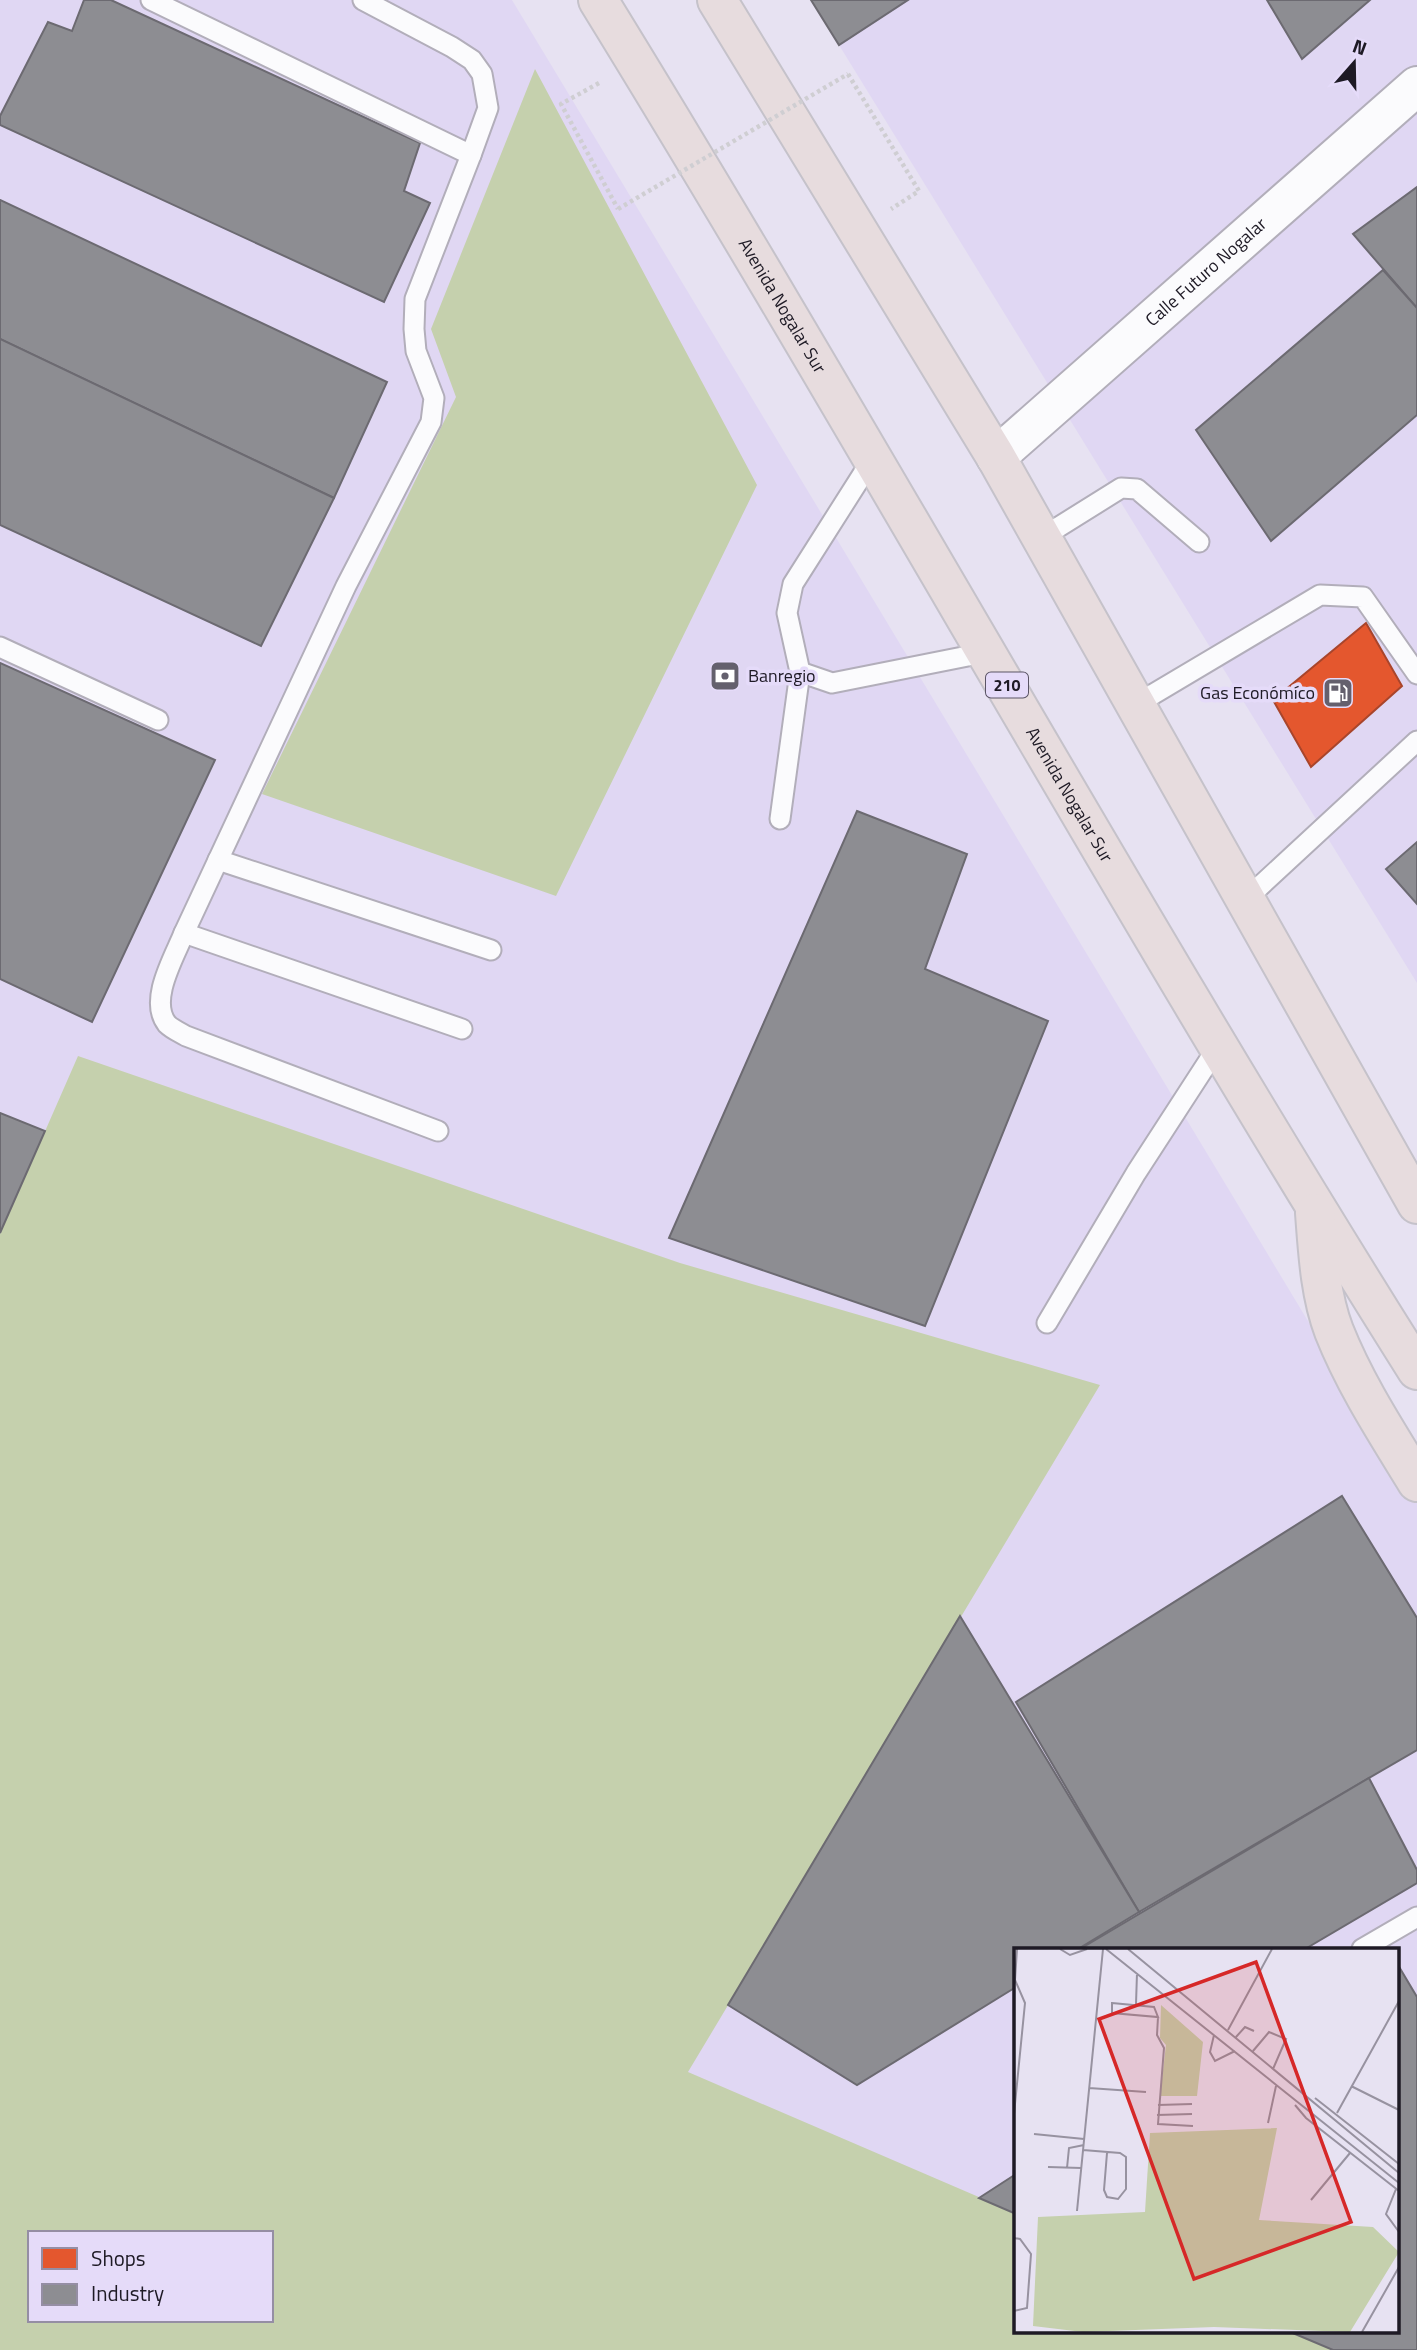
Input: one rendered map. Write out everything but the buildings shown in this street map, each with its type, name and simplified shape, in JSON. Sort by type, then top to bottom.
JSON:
[{"type":"highway","name":"Avenida Nogalar Sur","points":[[598,0],[873,458],[1315,1208],[1417,1370]]},
{"type":"highway","points":[[718,0],[996,457],[1417,1204]]},
{"type":"highway","points":[[1315,1208],[1319,1268],[1333,1329],[1363,1391],[1417,1482]]},
{"type":"street","name":"Calle Futuro Nogalar","points":[[996,457],[1417,86]]},
{"type":"lane","points":[[151,0],[471,155]]},
{"type":"lane","points":[[363,0],[472,60],[482,74],[488,108],[415,299],[416,351],[434,398],[431,422],[346,586],[184,933],[164,984],[160,1006],[167,1023],[186,1036],[439,1131]]},
{"type":"lane","points":[[780,819],[800,672],[787,613],[793,584],[873,458]]},
{"type":"lane","points":[[1041,538],[1121,488],[1137,489],[1199,542]]},
{"type":"lane","points":[[1135,705],[1320,595],[1363,597],[1417,674]]},
{"type":"lane","points":[[0,647],[158,720]]},
{"type":"lane","points":[[800,672],[832,683],[988,652]]},
{"type":"lane","points":[[1245,900],[1417,741]]},
{"type":"lane","points":[[218,860],[491,950]]},
{"type":"lane","points":[[184,933],[462,1029]]},
{"type":"lane","points":[[1047,1323],[1136,1173],[1219,1045]]},
{"type":"lane","points":[[1364,1948],[1417,1917]]},
{"type":"path","points":[[636,62],[561,104],[618,209],[848,74],[919,191],[857,232]]},
{"type":"shaded area","points":[[0,0],[512,0],[1417,1502],[1417,2350],[0,2350]]},
{"type":"shaded area","points":[[811,0],[1417,0],[1417,983],[839,45]]},
{"type":"green space","points":[[535,69],[757,485],[556,896],[262,794],[456,397],[431,329]]},
{"type":"green space","points":[[78,1056],[680,1263],[1100,1385],[688,2072],[1014,2212],[1014,2332],[1291,2332],[1333,2350],[0,2350],[0,1234]]},
{"type":"place","name":"Banregio","points":[[725,676]]},
{"type":"place","name":"Gas Económíco","points":[[1338,693]]}]
